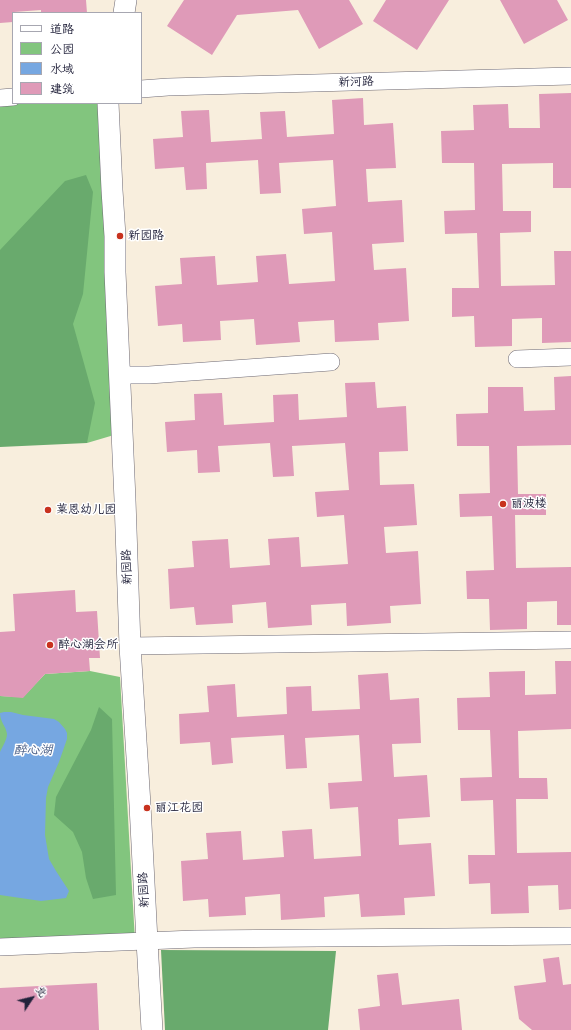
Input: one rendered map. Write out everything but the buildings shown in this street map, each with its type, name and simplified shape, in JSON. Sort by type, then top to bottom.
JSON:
[{"type":"street","points":[[124,12],[126,0]]},
{"type":"street","name":"新河路","points":[[142,89],[571,76]]},
{"type":"street","points":[[0,98],[12,97]]},
{"type":"street","name":"新园路","points":[[108,104],[112,190],[116,236],[115,272],[130,646],[152,1030]]},
{"type":"street","points":[[517,359],[571,357]]},
{"type":"street","points":[[120,375],[149,375],[331,362]]},
{"type":"street","points":[[130,646],[571,640]]},
{"type":"street","points":[[0,947],[194,938],[571,936]]},
{"type":"green space","points":[[0,98],[12,103],[12,104],[106,104],[114,435],[87,443],[0,439]]},
{"type":"green space","points":[[86,175],[93,192],[83,294],[73,324],[95,403],[87,443],[0,447],[0,250],[65,181]]},
{"type":"green space","points":[[90,671],[120,677],[135,941],[0,947],[0,696],[23,697],[45,674]]},
{"type":"green space","points":[[99,707],[112,719],[116,895],[93,899],[86,878],[82,852],[73,832],[54,815],[56,797],[91,730]]},
{"type":"green space","points":[[161,950],[336,951],[328,1030],[165,1030]]},
{"type":"water","name":"醉心湖","points":[[4,712],[54,719],[59,722],[67,733],[67,739],[59,762],[48,787],[46,798],[45,835],[49,859],[69,891],[66,898],[41,901],[0,895],[0,752],[7,734],[0,713]]},
{"type":"place","name":"新园路","points":[[120,236]]},
{"type":"place","name":"丽波楼","points":[[503,504]]},
{"type":"place","name":"莱恩幼儿园","points":[[48,510]]},
{"type":"place","name":"醉心湖会所","points":[[50,645]]},
{"type":"place","name":"丽江花园","points":[[147,808]]}]
